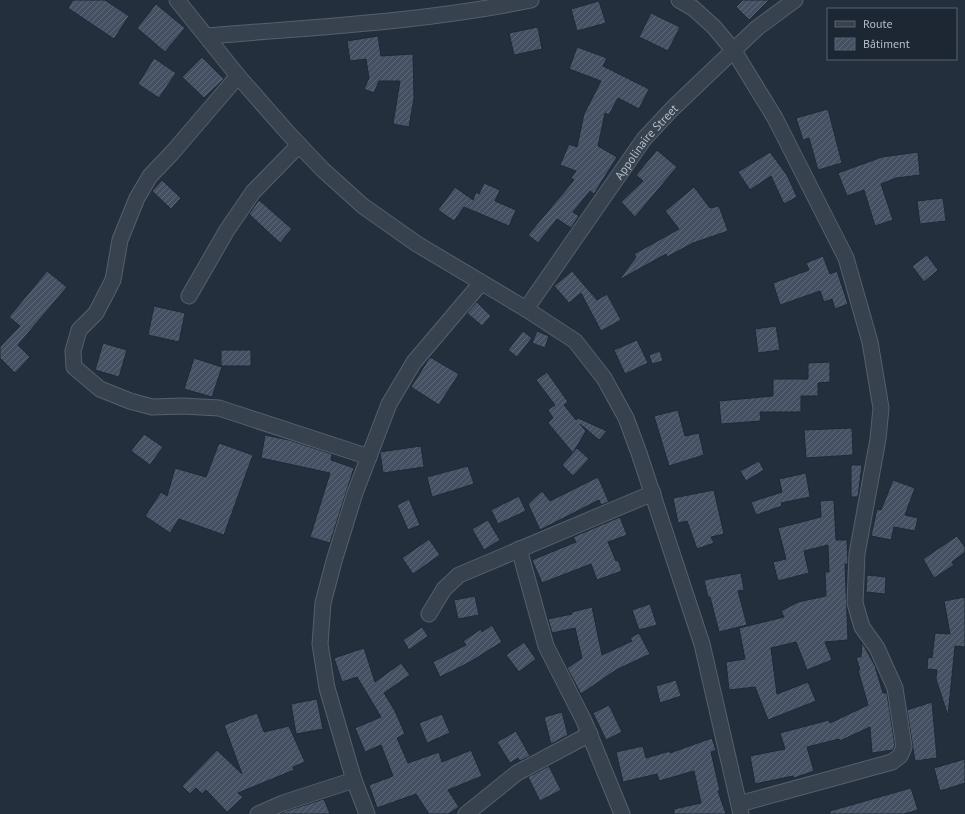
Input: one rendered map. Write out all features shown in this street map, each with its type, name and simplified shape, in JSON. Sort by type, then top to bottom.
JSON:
[{"type":"street","points":[[177,0],[238,76],[299,145],[322,169],[363,206],[417,244],[526,309],[575,341],[604,378],[626,418],[653,493],[702,644],[740,809],[892,762],[900,756],[904,747],[895,688],[877,648],[862,627],[855,603],[857,554],[878,439],[881,408],[870,342],[846,258],[775,118],[734,51],[714,27],[693,8],[679,0]]},
{"type":"street","points":[[207,36],[403,20],[492,8],[530,0]]},
{"type":"street","name":"Appolinaire Street","points":[[526,309],[644,139],[673,108],[734,51],[756,28],[795,0]]},
{"type":"street","points":[[238,76],[172,153],[150,176],[137,198],[120,240],[113,280],[96,313],[79,330],[73,351],[74,367],[100,389],[152,407],[183,406],[219,408],[369,457]]},
{"type":"street","points":[[189,296],[227,230],[253,192],[299,145]]},
{"type":"street","points":[[367,814],[354,780],[327,688],[320,644],[324,603],[334,562],[355,493],[390,404],[414,362],[481,283]]},
{"type":"street","points":[[429,614],[444,589],[459,575],[653,493]]},
{"type":"street","points":[[519,549],[546,646],[575,701],[590,734],[622,814]]},
{"type":"street","points":[[466,814],[517,773],[590,734]]},
{"type":"street","points":[[258,814],[283,803],[354,780]]},
{"type":"building","points":[[73,0],[105,0],[129,16],[114,39],[68,8]]},
{"type":"building","points":[[743,0],[769,0],[749,20],[736,7]]},
{"type":"building","points":[[599,1],[606,23],[577,31],[571,9]]},
{"type":"building","points":[[156,4],[185,28],[165,52],[137,28]]},
{"type":"building","points":[[651,13],[680,27],[668,51],[639,37]]},
{"type":"building","points":[[538,27],[542,49],[514,55],[509,33]]},
{"type":"building","points":[[378,36],[381,56],[413,54],[414,98],[409,127],[393,124],[400,81],[379,81],[374,93],[364,89],[369,78],[366,59],[350,61],[347,41]]},
{"type":"building","points":[[577,47],[607,58],[603,66],[649,89],[639,109],[618,98],[609,115],[605,113],[598,146],[617,157],[594,194],[590,191],[573,212],[579,216],[571,228],[557,219],[538,243],[528,235],[574,180],[571,178],[576,171],[560,165],[569,144],[577,147],[584,114],[601,81],[569,69]]},
{"type":"building","points":[[202,57],[224,79],[204,98],[182,77]]},
{"type":"building","points":[[154,58],[176,73],[159,98],[138,84]]},
{"type":"building","points":[[828,109],[842,163],[818,170],[809,138],[803,140],[796,118]]},
{"type":"building","points":[[657,150],[677,167],[635,217],[621,202],[643,181],[636,175]]},
{"type":"building","points":[[770,152],[787,175],[797,197],[784,204],[771,176],[750,190],[738,172]]},
{"type":"building","points":[[918,152],[920,175],[896,178],[881,184],[893,220],[875,226],[864,190],[847,196],[838,173],[882,157]]},
{"type":"building","points":[[162,180],[181,198],[171,209],[152,191]]},
{"type":"building","points":[[484,183],[500,190],[495,201],[516,210],[509,226],[464,207],[454,221],[438,210],[455,187],[473,200],[476,192],[479,194]]},
{"type":"building","points":[[694,187],[710,208],[719,206],[728,231],[693,243],[667,257],[666,254],[619,280],[636,257],[634,254],[679,229],[665,211]]},
{"type":"building","points":[[943,198],[946,221],[920,224],[917,201]]},
{"type":"building","points":[[259,200],[292,229],[280,243],[249,214]]},
{"type":"building","points":[[927,255],[938,270],[924,282],[912,266]]},
{"type":"building","points":[[823,256],[830,274],[837,271],[848,304],[835,309],[832,299],[824,302],[820,291],[780,305],[773,283],[809,270],[806,263]]},
{"type":"building","points":[[47,271],[67,287],[18,345],[30,357],[15,373],[0,358],[0,347],[20,326],[9,317]]},
{"type":"building","points":[[572,271],[597,300],[607,294],[621,320],[601,331],[581,293],[569,303],[554,286]]},
{"type":"building","points":[[477,302],[491,316],[482,326],[467,313]]},
{"type":"building","points":[[154,306],[185,313],[179,342],[148,335]]},
{"type":"building","points":[[776,326],[780,350],[758,353],[755,329]]},
{"type":"building","points":[[523,331],[532,338],[517,357],[508,350]]},
{"type":"building","points":[[537,331],[549,336],[545,348],[532,343]]},
{"type":"building","points":[[637,340],[648,363],[625,374],[614,350]]},
{"type":"building","points":[[103,343],[127,350],[119,377],[95,370]]},
{"type":"building","points":[[221,350],[251,350],[251,366],[221,366]]},
{"type":"building","points":[[660,351],[663,361],[652,364],[649,355]]},
{"type":"building","points":[[430,357],[459,374],[439,405],[411,387]]},
{"type":"building","points":[[194,358],[222,367],[212,397],[184,389]]},
{"type":"building","points":[[830,362],[830,382],[818,383],[818,396],[801,396],[801,412],[760,412],[761,421],[721,424],[719,401],[773,396],[773,379],[808,379],[808,363]]},
{"type":"building","points":[[547,372],[568,402],[564,405],[576,420],[578,418],[607,431],[599,440],[580,424],[586,431],[573,453],[548,423],[553,418],[548,410],[555,405],[536,380]]},
{"type":"building","points":[[678,410],[685,436],[699,433],[704,455],[669,466],[654,416]]},
{"type":"building","points":[[852,428],[853,455],[806,458],[804,430]]},
{"type":"building","points":[[144,434],[163,447],[150,465],[131,451]]},
{"type":"building","points":[[265,435],[289,440],[332,454],[331,460],[354,468],[330,543],[310,537],[330,473],[261,458]]},
{"type":"building","points":[[219,443],[253,455],[224,535],[179,519],[170,533],[145,516],[161,492],[167,496],[175,468],[206,477]]},
{"type":"building","points":[[421,446],[424,467],[383,473],[380,452]]},
{"type":"building","points":[[577,448],[589,459],[573,476],[562,465]]},
{"type":"building","points":[[759,461],[764,470],[746,481],[740,471]]},
{"type":"building","points":[[851,465],[862,465],[858,497],[851,497]]},
{"type":"building","points":[[468,466],[474,484],[432,497],[427,477]]},
{"type":"building","points":[[806,473],[810,497],[781,503],[782,506],[756,515],[751,502],[782,492],[779,479]]},
{"type":"building","points":[[598,477],[609,502],[601,505],[599,500],[540,530],[528,504],[542,491],[550,501]]},
{"type":"building","points":[[893,480],[915,488],[905,515],[918,518],[915,531],[894,527],[891,540],[871,536],[877,509],[881,510]]},
{"type":"building","points":[[714,490],[724,534],[711,537],[714,543],[697,549],[687,521],[678,523],[673,498]]},
{"type":"building","points":[[519,496],[526,511],[498,524],[491,510]]},
{"type":"building","points":[[409,499],[420,525],[408,530],[397,505]]},
{"type":"building","points":[[834,500],[836,540],[847,540],[848,564],[845,564],[848,640],[825,642],[832,660],[807,670],[796,642],[771,648],[777,694],[808,682],[816,701],[768,720],[755,687],[729,690],[726,662],[745,659],[739,628],[784,617],[781,611],[798,602],[826,596],[825,572],[829,572],[828,545],[804,551],[809,573],[778,581],[773,562],[786,559],[778,528],[821,517],[820,501]]},
{"type":"building","points":[[620,517],[627,535],[608,542],[622,571],[597,580],[591,564],[542,583],[532,560],[576,542],[573,537]]},
{"type":"building","points":[[488,520],[500,540],[484,550],[472,529]]},
{"type":"building","points":[[957,536],[965,547],[965,552],[952,562],[954,565],[934,578],[923,559]]},
{"type":"building","points":[[429,539],[440,555],[413,574],[402,558]]},
{"type":"building","points":[[741,573],[744,590],[738,591],[747,625],[719,632],[704,580]]},
{"type":"building","points":[[867,575],[886,577],[885,594],[866,592]]},
{"type":"building","points":[[475,596],[479,615],[458,619],[454,600]]},
{"type":"building","points":[[965,597],[965,647],[955,646],[948,716],[936,679],[937,670],[927,669],[928,657],[932,658],[935,633],[950,634],[944,601]]},
{"type":"building","points":[[650,604],[657,625],[639,630],[632,610]]},
{"type":"building","points":[[592,607],[602,655],[632,641],[630,638],[639,633],[650,654],[616,670],[581,694],[567,668],[582,658],[575,628],[552,633],[548,619],[572,614],[572,612]]},
{"type":"building","points":[[492,625],[502,642],[470,662],[440,677],[433,662],[466,645],[463,641],[481,629],[482,632]]},
{"type":"building","points":[[422,627],[428,636],[409,650],[403,640]]},
{"type":"building","points":[[524,642],[536,659],[519,672],[506,655]]},
{"type":"building","points":[[862,642],[875,666],[883,693],[887,693],[895,746],[893,750],[872,753],[870,727],[840,741],[839,739],[807,747],[814,771],[794,778],[793,776],[755,784],[750,756],[785,749],[780,733],[829,720],[830,723],[868,705],[858,670],[860,670],[856,657],[861,657]]},
{"type":"building","points":[[364,648],[375,682],[401,663],[410,675],[384,693],[395,711],[405,734],[397,738],[408,763],[439,752],[442,762],[471,750],[482,776],[448,790],[459,807],[448,814],[429,814],[416,794],[377,808],[369,785],[393,776],[381,745],[365,752],[355,728],[381,717],[357,677],[342,682],[334,658]]},
{"type":"building","points":[[676,680],[681,696],[660,703],[656,686]]},
{"type":"building","points":[[317,699],[323,729],[296,734],[291,704]]},
{"type":"building","points":[[932,702],[937,758],[915,761],[907,710]]},
{"type":"building","points":[[609,705],[622,732],[606,740],[593,713]]},
{"type":"building","points":[[562,712],[568,735],[551,744],[544,717]]},
{"type":"building","points":[[257,713],[264,732],[289,726],[305,762],[293,767],[294,770],[238,793],[243,797],[227,812],[206,790],[202,794],[196,788],[190,794],[182,786],[217,750],[242,774],[224,725]]},
{"type":"building","points":[[442,714],[450,733],[427,743],[419,723]]},
{"type":"building","points":[[516,731],[530,756],[520,761],[518,758],[510,763],[497,742]]},
{"type":"building","points":[[712,738],[716,750],[711,752],[720,791],[718,791],[726,814],[674,814],[674,809],[701,803],[694,771],[659,781],[657,774],[623,782],[616,752],[643,746],[646,758],[670,751],[670,753]]},
{"type":"building","points":[[965,759],[965,783],[940,791],[934,768]]},
{"type":"building","points":[[549,766],[561,790],[540,801],[528,777]]},
{"type":"building","points":[[911,788],[918,810],[904,814],[830,814],[830,811]]},
{"type":"building","points":[[324,799],[330,814],[280,814],[286,811]]}]
